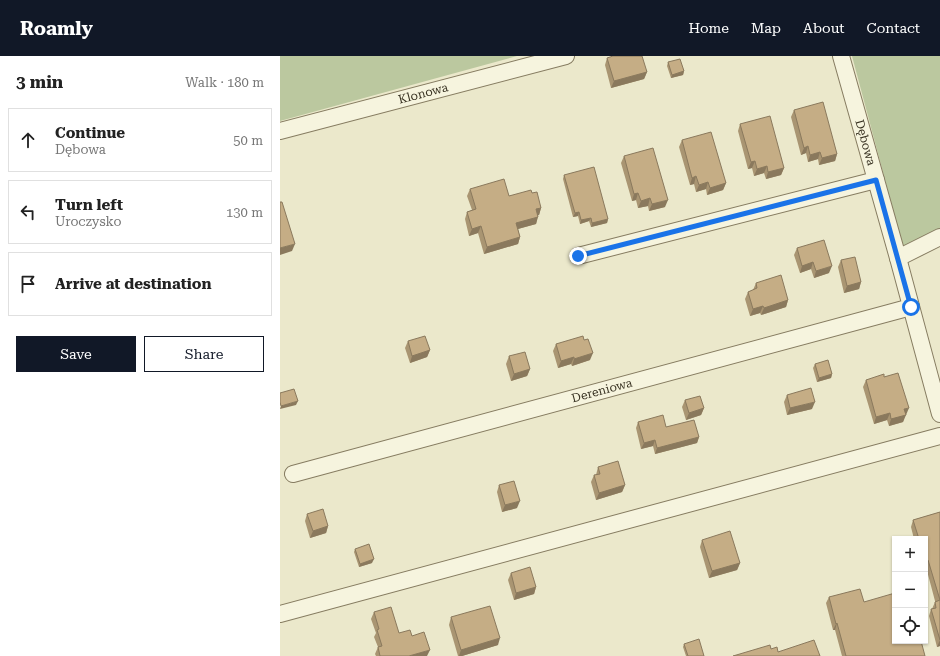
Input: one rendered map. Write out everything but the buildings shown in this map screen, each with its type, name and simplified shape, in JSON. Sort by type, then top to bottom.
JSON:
[{"type":"street","name":"Klonowa","points":[[280,131],[566,56]]},
{"type":"street","name":"Dębowa","points":[[841,56],[940,414]]},
{"type":"street","points":[[578,256],[876,180]]},
{"type":"street","points":[[898,258],[940,237]]},
{"type":"street","name":"Dereniowa","points":[[293,474],[911,307]]},
{"type":"street","points":[[280,614],[940,436]]},
{"type":"green space","points":[[280,56],[517,56],[280,121]]},
{"type":"green space","points":[[852,56],[940,56],[940,233],[908,249],[902,244]]},
{"type":"route","points":[[578,256],[876,180],[911,307]]}]
